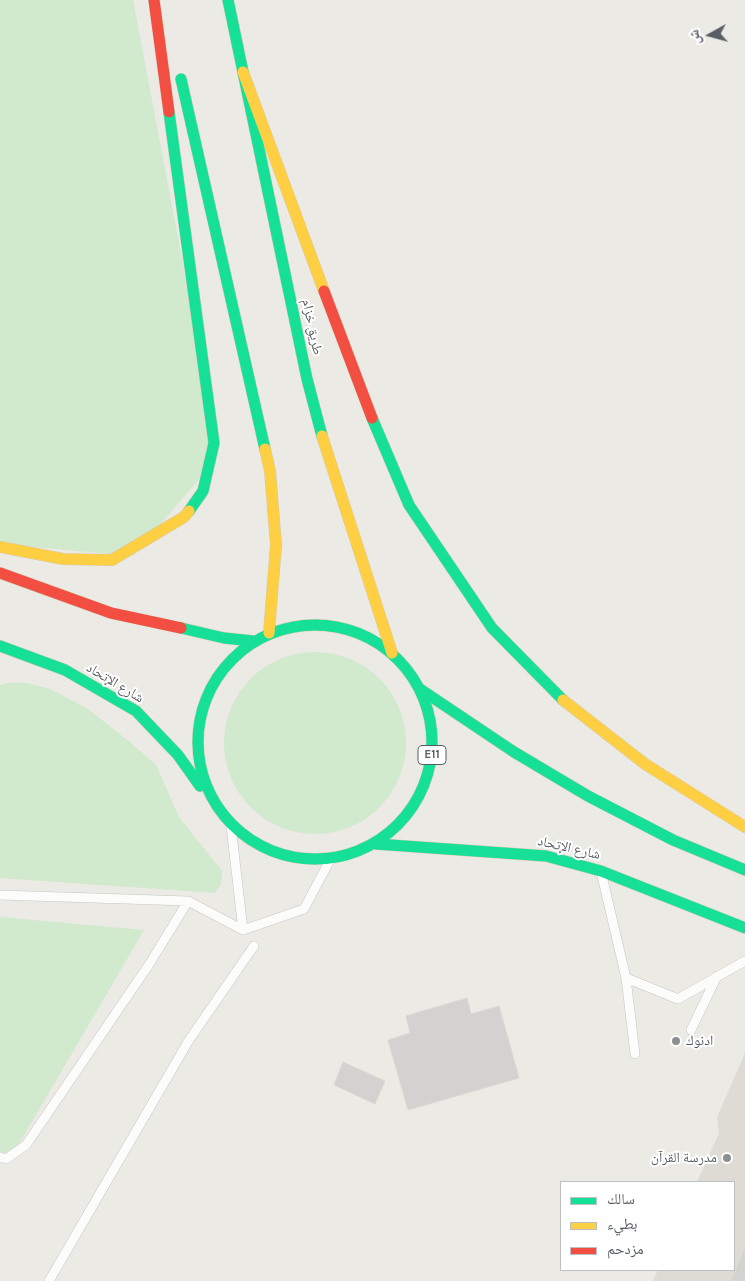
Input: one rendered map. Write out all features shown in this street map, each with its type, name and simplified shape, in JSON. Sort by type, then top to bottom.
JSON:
[{"type":"main road","points":[[0,547],[62,559],[112,560],[184,516],[203,491],[214,443],[154,0]]},
{"type":"main road","points":[[162,0],[171,38]]},
{"type":"main road","name":"طريق خزام","points":[[228,0],[307,379],[329,462],[392,653]]},
{"type":"main road","points":[[178,67],[270,471],[276,545],[269,633]]},
{"type":"main road","points":[[243,72],[359,388],[409,505],[492,628],[563,700],[645,764],[745,827]]},
{"type":"main road","points":[[0,573],[111,613],[224,638],[253,641]]},
{"type":"main road","name":"E11","points":[[300,625],[333,626],[365,635],[392,653],[408,669],[420,689],[431,722],[432,758],[422,792],[403,821],[376,844],[354,854],[330,860],[294,859],[260,847],[231,826],[212,800],[199,766],[198,730],[207,695],[226,664],[253,641],[269,633],[300,625]]},
{"type":"main road","name":"شارع الإتحاد","points":[[0,646],[65,670],[136,711],[178,755],[193,778],[212,800]]},
{"type":"main road","name":"E11","points":[[420,689],[514,752],[588,796],[674,840],[745,870]]},
{"type":"main road","name":"شارع الإتحاد","points":[[376,844],[546,856],[601,870],[745,928]]},
{"type":"lane","points":[[231,826],[243,930]]},
{"type":"lane","points":[[0,895],[188,901],[243,930],[304,909],[330,860]]},
{"type":"lane","points":[[601,870],[626,978],[635,1054]]},
{"type":"lane","points":[[0,1157],[6,1159],[26,1145],[150,963],[188,901]]},
{"type":"lane","points":[[49,1281],[189,1040],[254,946]]},
{"type":"lane","points":[[626,978],[678,999],[745,961]]},
{"type":"lane","points":[[691,1030],[717,976]]},
{"type":"shaded area","name":"مدرسة القرآن","points":[[745,1053],[745,1281],[653,1281],[658,1271],[735,1271],[735,1181],[697,1181],[719,1133],[717,1117]]},
{"type":"green space","points":[[0,0],[133,0],[183,264],[214,462],[133,556],[0,544]]},
{"type":"green space","points":[[324,652],[350,659],[366,667],[385,685],[399,708],[406,734],[406,752],[399,778],[391,794],[373,813],[366,819],[341,830],[324,834],[306,834],[280,827],[264,819],[239,794],[231,778],[226,761],[224,734],[231,708],[239,692],[264,667],[280,659],[297,654]]},
{"type":"green space","points":[[27,683],[50,689],[88,709],[156,765],[179,817],[222,871],[221,884],[215,893],[0,878],[0,685]]},
{"type":"green space","points":[[0,917],[144,930],[19,1144],[8,1153],[0,1152]]},
{"type":"building","points":[[467,998],[471,1014],[499,1006],[519,1078],[408,1110],[388,1040],[410,1033],[406,1016]]},
{"type":"building","points":[[343,1062],[385,1081],[375,1104],[334,1085]]},
{"type":"building","points":[[745,1248],[745,1281],[731,1281]]},
{"type":"traffic: fast","points":[[228,0],[307,379],[322,436]]},
{"type":"traffic: fast","points":[[181,79],[265,449]]},
{"type":"traffic: fast","points":[[169,112],[214,443],[203,491],[189,511]]},
{"type":"traffic: fast","points":[[372,418],[409,505],[492,628],[563,700]]},
{"type":"traffic: fast","points":[[304,625],[326,625],[360,634],[380,644],[398,659],[413,677],[423,697],[430,719],[432,742],[430,765],[423,787],[413,807],[398,825],[380,840],[349,854],[326,859],[304,859],[281,854],[250,840],[224,816],[217,807],[203,776],[198,753],[198,731],[203,708],[217,677],[241,651],[250,644],[281,630],[304,625]]},
{"type":"traffic: fast","points":[[181,628],[224,638],[253,641]]},
{"type":"traffic: fast","points":[[0,646],[65,670],[136,711],[178,755],[200,786]]},
{"type":"traffic: fast","points":[[420,689],[514,752],[588,796],[673,840],[745,870]]},
{"type":"traffic: fast","points":[[376,844],[546,856],[601,871],[745,928]]},
{"type":"traffic: slow","points":[[243,72],[324,291]]},
{"type":"traffic: slow","points":[[322,436],[392,653]]},
{"type":"traffic: slow","points":[[265,449],[270,471],[276,545],[269,633]]},
{"type":"traffic: slow","points":[[0,547],[63,559],[112,560],[184,517],[189,511]]},
{"type":"traffic: slow","points":[[563,700],[645,764],[745,827]]},
{"type":"traffic: jam","points":[[154,0],[169,112]]},
{"type":"traffic: jam","points":[[324,291],[372,418]]},
{"type":"traffic: jam","points":[[0,573],[111,613],[181,628]]},
{"type":"place","name":"ادنوك","points":[[676,1041]]},
{"type":"place","name":"مدرسة القرآن","points":[[727,1158]]}]
